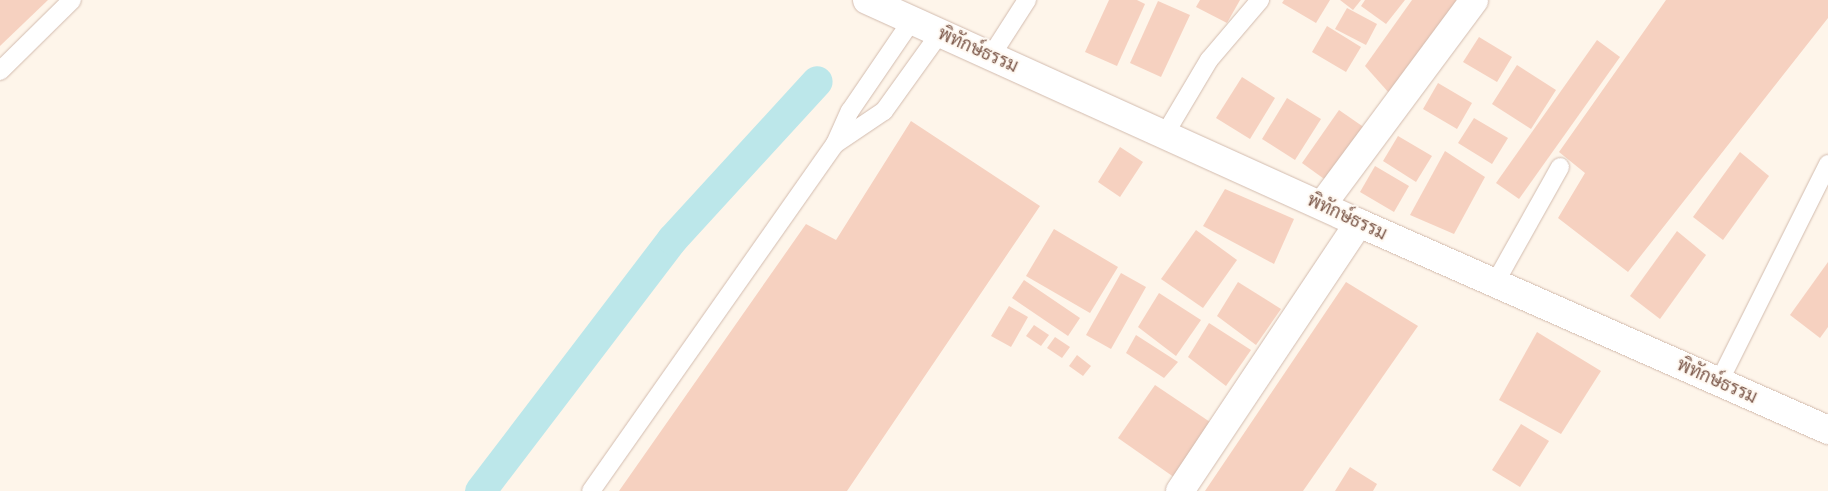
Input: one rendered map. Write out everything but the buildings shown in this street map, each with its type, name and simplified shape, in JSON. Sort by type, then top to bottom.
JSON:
[{"type":"street","name":"พิทักษ์ธรรม","points":[[867,0],[1359,223],[1828,430]]},
{"type":"street","points":[[1322,205],[1474,0]]},
{"type":"street","points":[[1180,491],[1359,223]]},
{"type":"lane","points":[[0,71],[72,0]]},
{"type":"lane","points":[[991,56],[1027,0]]},
{"type":"lane","points":[[1165,134],[1209,60],[1260,0]]},
{"type":"lane","points":[[591,491],[835,144],[850,111],[912,20]]},
{"type":"lane","points":[[835,144],[884,111],[940,33]]},
{"type":"lane","points":[[1719,382],[1802,222],[1828,164]]},
{"type":"lane","points":[[1495,283],[1560,167]]},
{"type":"waterway","points":[[480,491],[672,239],[817,81]]}]
